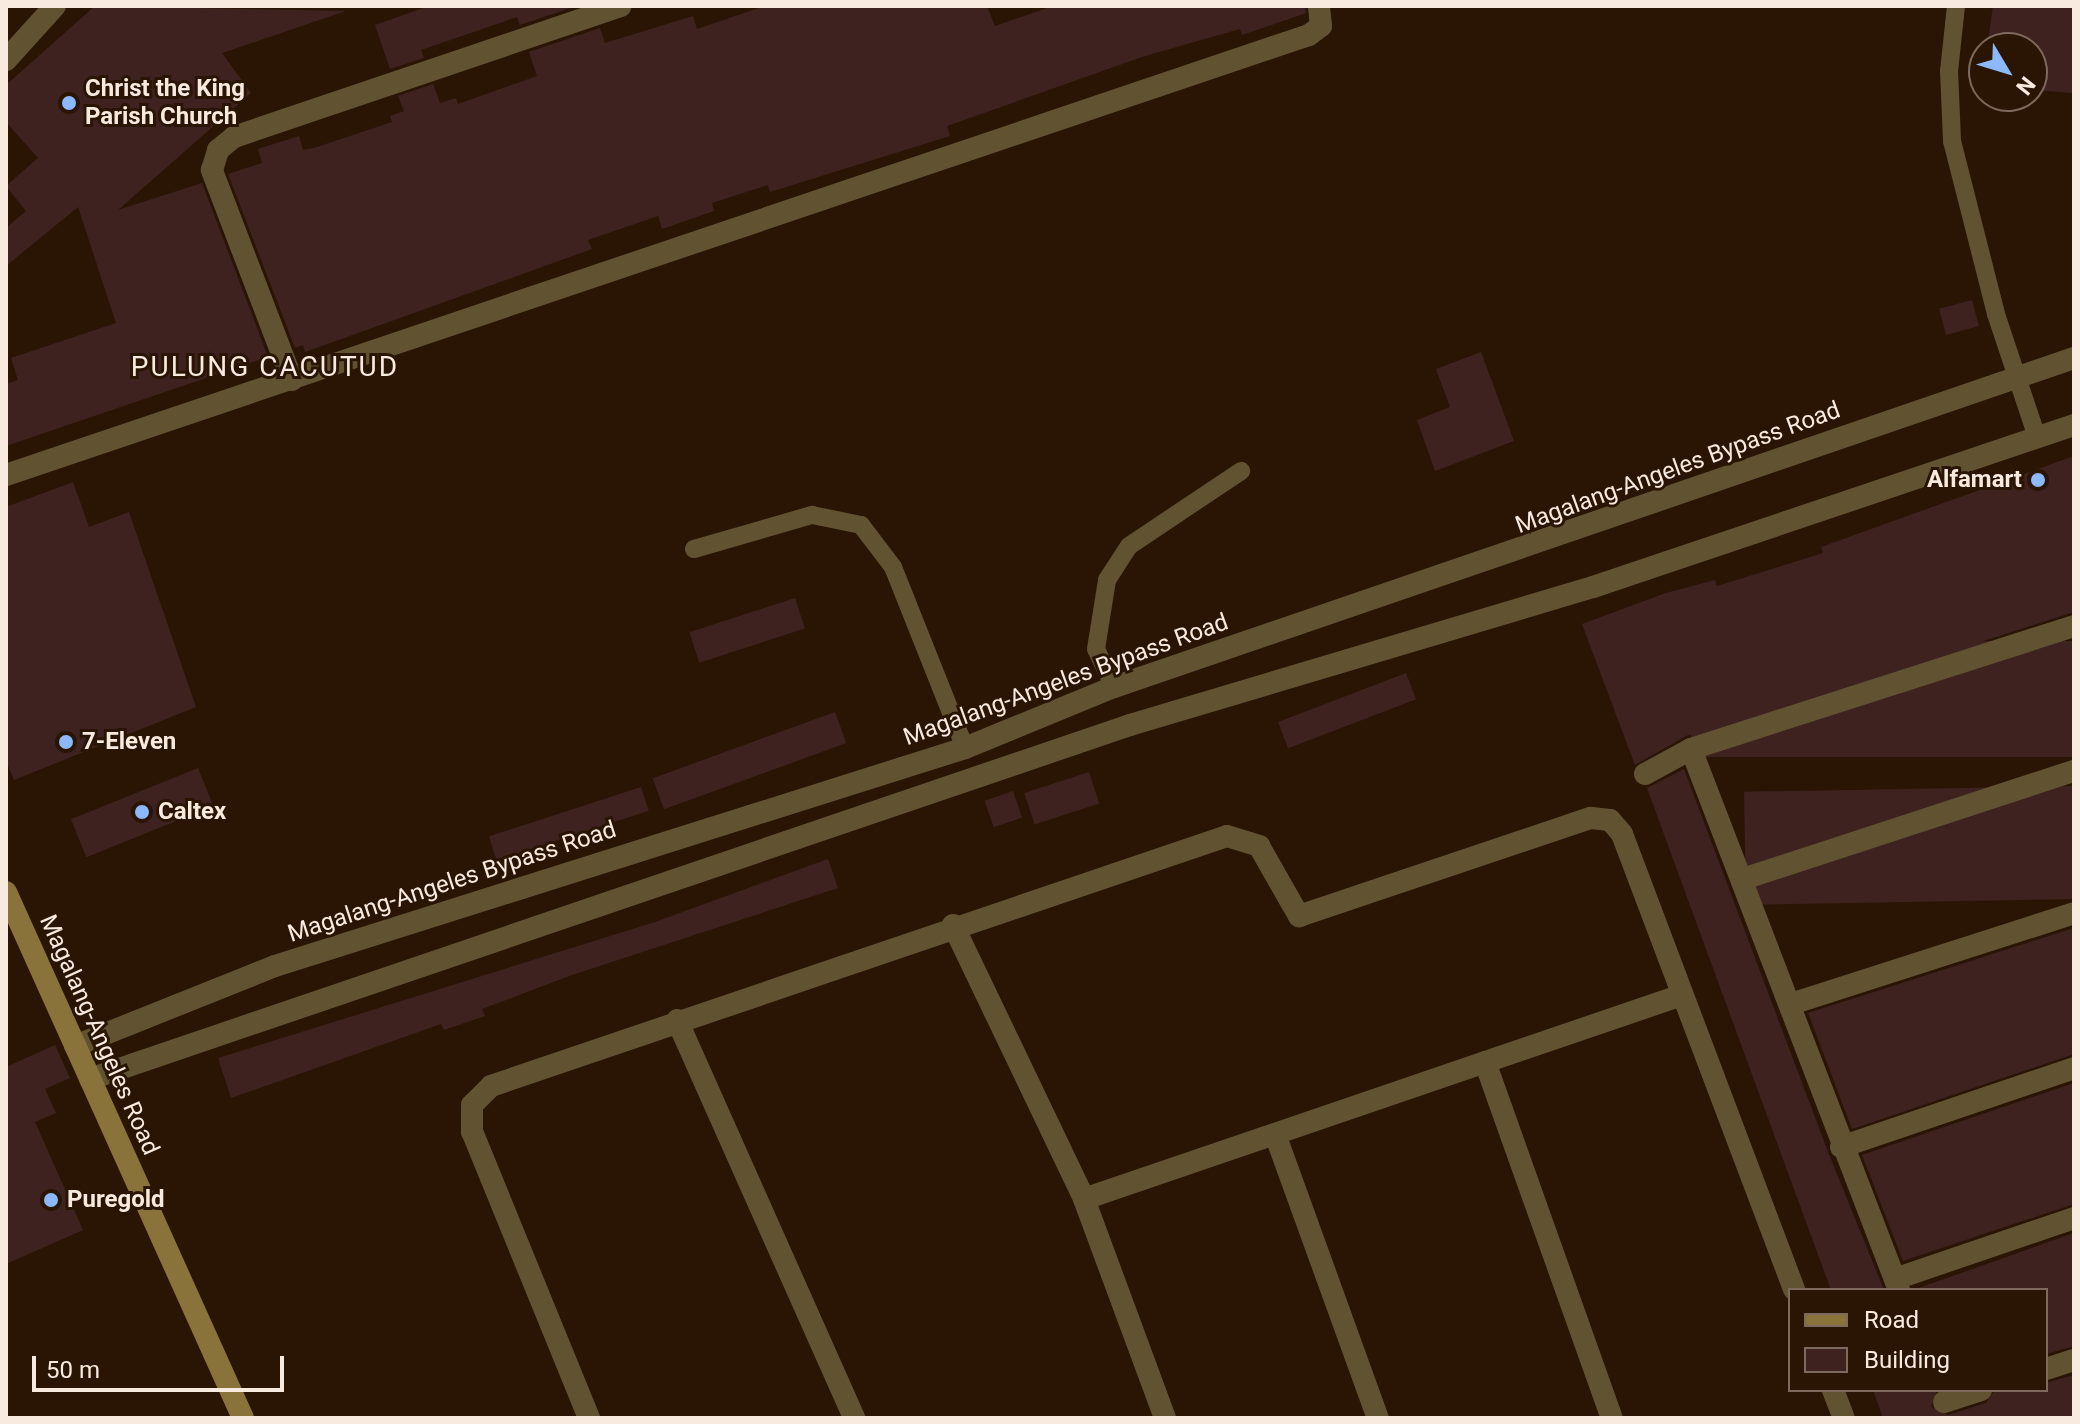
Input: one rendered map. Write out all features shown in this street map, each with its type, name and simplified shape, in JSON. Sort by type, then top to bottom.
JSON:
[{"type":"main road","name":"Magalang-Angeles Road","points":[[6,892],[243,1418]]},
{"type":"street","points":[[6,60],[55,6]]},
{"type":"street","points":[[292,380],[212,170],[218,150],[234,137],[620,6]]},
{"type":"street","points":[[6,475],[1309,35],[1321,26],[1319,6]]},
{"type":"street","name":"Magalang-Angeles Bypass Road","points":[[75,1046],[275,966],[965,748],[1114,687],[2074,358]]},
{"type":"street","points":[[90,1079],[1130,725],[1593,587],[2074,425]]},
{"type":"street","points":[[1645,774],[1691,749],[2074,626]]},
{"type":"street","points":[[1691,749],[1791,1004],[1841,1147],[1897,1285],[2074,1218]]},
{"type":"street","points":[[1743,879],[2074,771]]},
{"type":"street","points":[[589,1418],[472,1132],[472,1105],[491,1086],[953,925],[1227,836],[1259,846],[1299,916],[1591,818],[1610,820],[1622,834],[1679,996],[1793,1288]]},
{"type":"street","points":[[1791,1004],[2074,913]]},
{"type":"street","points":[[953,925],[1084,1199],[1165,1418]]},
{"type":"street","points":[[1084,1199],[1679,996]]},
{"type":"street","points":[[677,1020],[854,1418]]},
{"type":"street","points":[[1485,1062],[1612,1418]]},
{"type":"street","points":[[1841,1147],[2074,1068]]},
{"type":"street","points":[[1275,1134],[1378,1418]]},
{"type":"street","points":[[2048,1368],[2074,1360]]},
{"type":"street","points":[[1834,1392],[1844,1418]]},
{"type":"street","points":[[1944,1403],[1975,1392]]},
{"type":"lane","points":[[1956,6],[1949,71],[1952,141],[2037,437]]},
{"type":"lane","points":[[1114,687],[1096,649],[1107,580],[1129,546],[1241,471]]},
{"type":"lane","points":[[694,549],[812,515],[861,525],[893,567],[965,748]]},
{"type":"building","points":[[95,6],[346,11],[222,53],[251,93],[118,210],[202,183],[268,357],[6,446],[6,384],[18,380],[11,358],[116,323],[78,207],[6,266],[6,228],[26,211],[6,186],[38,158],[6,122],[6,85]]},
{"type":"building","points":[[429,6],[576,6],[520,25],[517,17],[421,50],[424,58],[390,69],[375,25]]},
{"type":"building","points":[[765,6],[987,6],[995,26],[1053,6],[1305,6],[1306,13],[1242,35],[1240,29],[1145,56],[947,126],[950,136],[770,192],[768,185],[712,203],[714,211],[662,229],[658,216],[588,240],[592,249],[305,352],[303,345],[295,348],[228,174],[262,163],[258,149],[299,136],[303,150],[314,148],[392,122],[390,116],[404,111],[398,96],[433,84],[440,103],[456,98],[458,104],[537,76],[529,52],[600,28],[605,43],[693,16],[697,29]]},
{"type":"building","points":[[1993,6],[2074,6],[2074,93],[2048,91],[2048,32],[1989,32]]},
{"type":"building","points":[[1972,300],[1979,326],[1946,335],[1939,309]]},
{"type":"building","points":[[1481,352],[1514,441],[1435,471],[1417,420],[1450,407],[1436,369]]},
{"type":"building","points":[[2074,456],[2074,612],[1686,736],[1635,765],[1582,624],[1666,593],[1715,580],[1717,586],[1823,553],[1821,547]]},
{"type":"building","points":[[73,482],[89,527],[129,512],[196,707],[14,780],[6,761],[6,507]]},
{"type":"building","points":[[795,598],[805,628],[699,663],[689,632]]},
{"type":"building","points":[[1691,641],[2074,641],[2074,757],[1691,757]]},
{"type":"building","points":[[1406,673],[1416,699],[1288,748],[1278,722]]},
{"type":"building","points":[[835,712],[846,743],[664,809],[653,778]]},
{"type":"building","name":"Caltex","points":[[198,768],[213,806],[86,857],[71,819]]},
{"type":"building","points":[[1684,769],[1828,1152],[1883,1288],[1830,1288],[1647,788]]},
{"type":"building","points":[[1089,772],[1099,803],[1035,824],[1024,793]]},
{"type":"building","points":[[2073,786],[2074,899],[1746,905],[1744,792]]},
{"type":"building","points":[[641,787],[649,811],[497,860],[489,836]]},
{"type":"building","points":[[1013,791],[1022,817],[994,827],[985,801]]},
{"type":"building","points":[[828,859],[838,888],[572,975],[482,1009],[485,1016],[444,1030],[441,1024],[231,1098],[218,1058],[655,922]]},
{"type":"building","points":[[2074,928],[2074,1054],[1852,1129],[1808,1013]]},
{"type":"building","points":[[55,1045],[70,1078],[45,1089],[56,1113],[35,1122],[83,1230],[6,1264],[6,1067]]},
{"type":"building","points":[[2074,1083],[2074,1204],[1903,1261],[1862,1155]]},
{"type":"building","points":[[2074,1233],[2074,1346],[2048,1353],[2048,1288],[1919,1288]]},
{"type":"building","points":[[2074,1375],[2074,1418],[1883,1418],[1874,1392],[1936,1392],[1931,1407],[1948,1415],[1986,1403],[1994,1392],[2048,1392],[2048,1382]]},
{"type":"place","name":"Christ the King Parish Church","points":[[69,103]]},
{"type":"place","name":"Alfamart","points":[[2038,480]]},
{"type":"place","name":"7-Eleven","points":[[66,742]]},
{"type":"place","name":"Caltex","points":[[142,812]]},
{"type":"place","name":"Puregold","points":[[51,1200]]},
{"type":"district","name":"PULUNG CACUTUD","points":[[265,367]]}]
